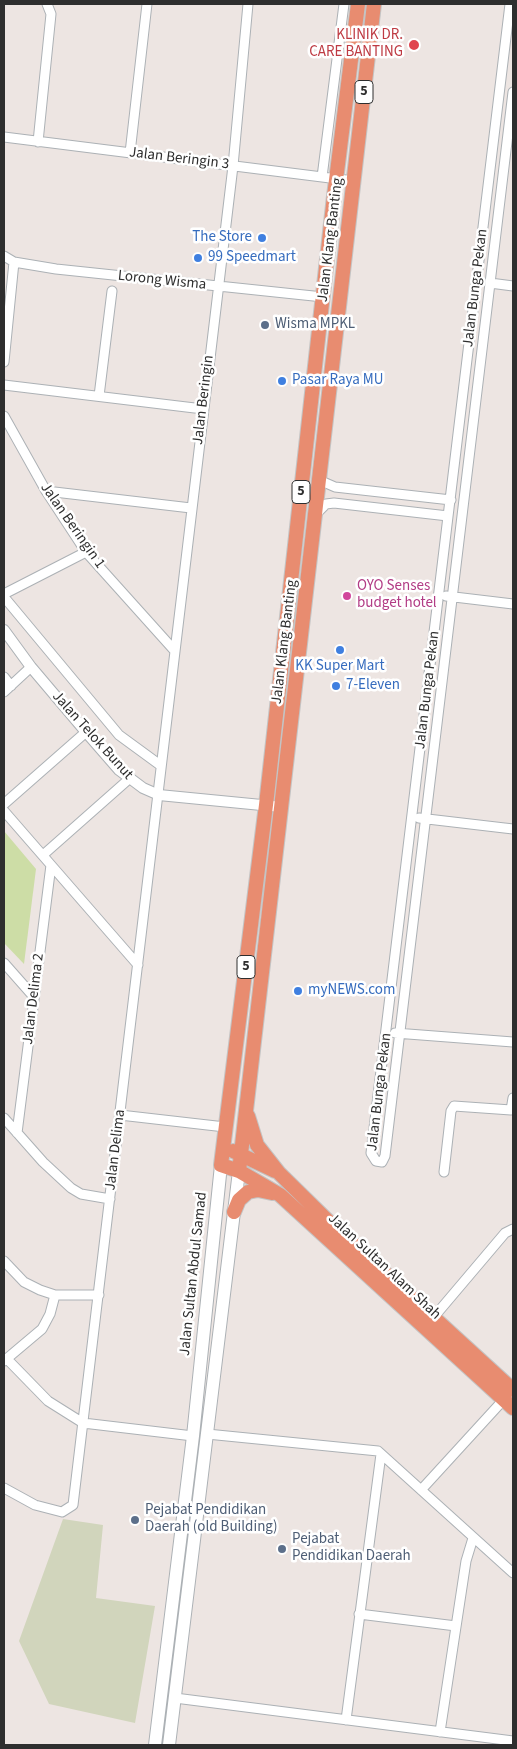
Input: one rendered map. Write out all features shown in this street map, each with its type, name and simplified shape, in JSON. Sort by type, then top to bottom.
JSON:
[{"type":"highway","name":"Jalan Klang Banting","points":[[266,806],[323,297],[329,178],[358,4]]},
{"type":"highway","name":"Jalan Klang Banting","points":[[282,807],[374,4]]},
{"type":"highway","name":"Jalan Sultan Abdul Samad","points":[[221,1165],[266,806]]},
{"type":"highway","name":"Jalan Sultan Abdul Samad","points":[[238,1171],[282,807]]},
{"type":"highway","points":[[246,1108],[257,1145],[279,1174]]},
{"type":"highway","points":[[223,1148],[240,1154],[279,1174]]},
{"type":"highway","name":"Jalan Sultan Alam Shah","points":[[221,1165],[238,1171],[280,1195],[510,1399]]},
{"type":"highway","name":"Jalan Sultan Alam Shah","points":[[279,1174],[433,1318],[510,1399]]},
{"type":"highway","points":[[234,1212],[239,1200],[248,1192],[258,1190],[280,1195]]},
{"type":"main road","name":"Jalan Sultan Abdul Samad","points":[[155,1745],[193,1436],[221,1165]]},
{"type":"main road","name":"Jalan Sultan Abdul Samad","points":[[169,1745],[238,1171]]},
{"type":"street","points":[[38,142],[51,14],[47,4]]},
{"type":"street","points":[[130,153],[147,4]]},
{"type":"street","name":"Jalan Beringin","points":[[159,795],[160,764],[233,166],[248,4]]},
{"type":"street","points":[[329,178],[344,4]]},
{"type":"street","name":"Jalan Bunga Pekan","points":[[510,4],[371,1153],[372,1159],[382,1162],[386,1156],[424,818],[513,92]]},
{"type":"street","name":"Jalan Beringin 3","points":[[4,138],[354,181]]},
{"type":"street","points":[[489,179],[502,180]]},
{"type":"street","name":"Lorong Wisma","points":[[4,256],[14,262],[218,287],[323,297]]},
{"type":"street","points":[[4,362],[14,262]]},
{"type":"street","points":[[490,283],[513,286]]},
{"type":"street","points":[[99,396],[112,291]]},
{"type":"street","points":[[4,385],[203,409]]},
{"type":"street","name":"Jalan Beringin 1","points":[[4,416],[46,491],[86,552],[174,650]]},
{"type":"street","points":[[320,480],[335,487],[451,500]]},
{"type":"street","points":[[46,491],[191,508]]},
{"type":"street","points":[[316,514],[326,504],[334,503],[448,516]]},
{"type":"street","points":[[86,552],[4,595],[119,735],[160,764]]},
{"type":"street","points":[[439,595],[513,604]]},
{"type":"street","name":"Jalan Telok Bunut","points":[[4,630],[31,667],[86,732],[130,779],[159,795],[282,807]]},
{"type":"street","points":[[4,677],[7,689],[31,667]]},
{"type":"street","points":[[4,804],[86,732]]},
{"type":"street","points":[[43,855],[130,779]]},
{"type":"street","name":"Jalan Delima","points":[[5,1490],[35,1505],[62,1512],[73,1505],[159,795]]},
{"type":"street","points":[[5,817],[43,855],[138,964]]},
{"type":"street","points":[[413,817],[513,829]]},
{"type":"street","name":"Jalan Delima 2","points":[[17,1133],[51,865]]},
{"type":"street","points":[[4,963],[34,997]]},
{"type":"street","points":[[387,1032],[513,1042]]},
{"type":"street","points":[[444,1172],[451,1111],[454,1106],[511,1110],[513,1098]]},
{"type":"street","points":[[120,1115],[225,1128]]},
{"type":"street","points":[[4,1118],[70,1188],[81,1194],[110,1199]]},
{"type":"street","points":[[433,1318],[505,1233],[513,1229]]},
{"type":"street","points":[[4,1261],[24,1282],[55,1295],[98,1295]]},
{"type":"street","points":[[55,1295],[50,1314],[42,1329],[6,1360],[48,1401],[83,1423],[193,1436]]},
{"type":"street","points":[[421,1490],[510,1399]]},
{"type":"street","points":[[207,1434],[378,1451],[513,1573]]},
{"type":"street","points":[[346,1720],[381,1454]]},
{"type":"street","points":[[440,1732],[466,1561],[473,1538]]},
{"type":"street","points":[[359,1614],[456,1626]]},
{"type":"street","points":[[175,1698],[513,1741]]},
{"type":"green space","points":[[4,831],[36,869],[24,964],[4,943]]},
{"type":"green space","points":[[63,1519],[103,1525],[96,1598],[155,1606],[135,1723],[49,1704],[19,1641]]},
{"type":"place","name":"KLINIK DR. CARE BANTING","points":[[414,45]]},
{"type":"place","name":"The Store","points":[[262,238]]},
{"type":"place","name":"99 Speedmart","points":[[198,258]]},
{"type":"place","name":"Wisma MPKL","points":[[265,325]]},
{"type":"place","name":"Pasar Raya MU","points":[[282,381]]},
{"type":"place","name":"OYO Senses budget hotel","points":[[347,596]]},
{"type":"place","name":"KK Super Mart","points":[[340,650]]},
{"type":"place","name":"7-Eleven","points":[[336,686]]},
{"type":"place","name":"myNEWS.com","points":[[298,991]]},
{"type":"place","name":"Pejabat Pendidikan Daerah (old Building)","points":[[135,1520]]},
{"type":"place","name":"Pejabat Pendidikan Daerah","points":[[282,1549]]}]
